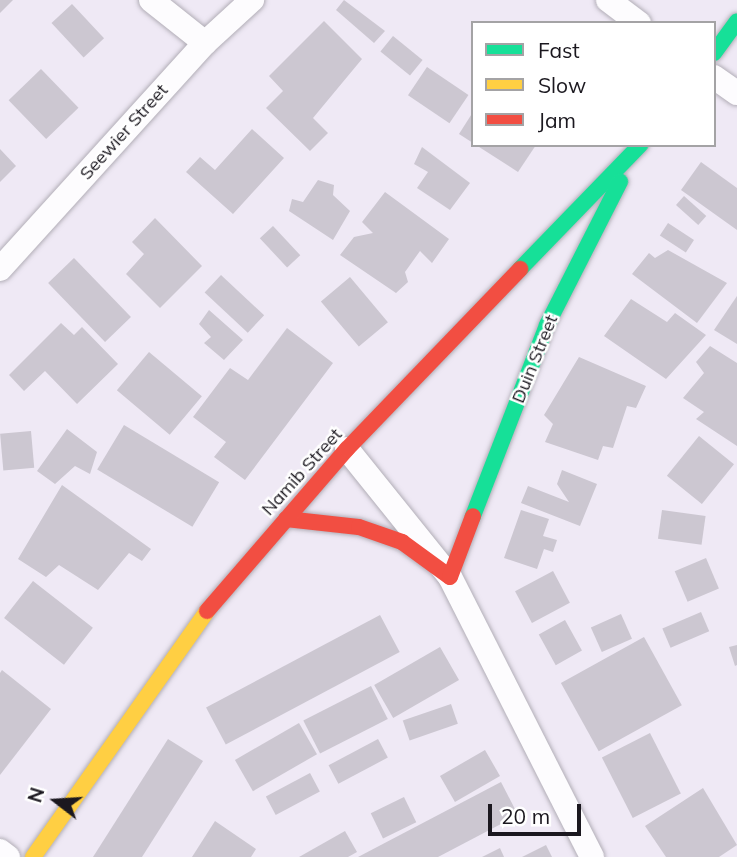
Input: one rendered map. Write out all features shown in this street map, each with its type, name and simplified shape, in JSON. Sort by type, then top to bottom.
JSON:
[{"type":"street","points":[[151,0],[205,43]]},
{"type":"street","name":"Seewier Street","points":[[0,269],[205,43],[253,0]]},
{"type":"street","points":[[608,0],[636,21]]},
{"type":"street","points":[[716,50],[737,21]]},
{"type":"street","points":[[716,78],[737,93]]},
{"type":"street","name":"Namib Street","points":[[33,857],[214,603],[347,449],[638,147]]},
{"type":"street","name":"Duin Street","points":[[450,577],[547,326],[638,147]]},
{"type":"street","points":[[347,449],[450,577],[592,857]]},
{"type":"street","points":[[286,519],[359,527],[391,538],[450,577]]},
{"type":"street","points":[[0,851],[8,857]]},
{"type":"building","points":[[0,0],[13,0],[0,13]]},
{"type":"building","points":[[344,0],[385,31],[374,43],[336,10]]},
{"type":"building","points":[[72,4],[104,38],[84,57],[52,23]]},
{"type":"building","points":[[324,21],[362,59],[313,118],[328,133],[310,151],[266,108],[283,91],[269,76]]},
{"type":"building","points":[[393,36],[423,60],[410,75],[380,52]]},
{"type":"building","points":[[427,67],[468,95],[449,123],[408,95]]},
{"type":"building","points":[[41,69],[79,108],[46,139],[9,100]]},
{"type":"building","points":[[471,115],[471,142],[459,134]]},
{"type":"building","points":[[252,129],[284,158],[233,214],[186,172],[200,157],[215,170]]},
{"type":"building","points":[[422,147],[470,183],[450,210],[417,188],[428,172],[414,164]]},
{"type":"building","points":[[479,147],[535,147],[518,172]]},
{"type":"building","points":[[0,149],[16,166],[0,182]]},
{"type":"building","points":[[701,162],[737,188],[737,230],[681,190]]},
{"type":"building","points":[[318,180],[334,185],[333,195],[350,211],[333,240],[289,211],[292,199],[303,202]]},
{"type":"building","points":[[385,192],[449,239],[432,263],[420,251],[405,272],[408,282],[396,293],[340,255],[354,237],[373,233],[362,222]]},
{"type":"building","points":[[684,196],[706,216],[698,225],[676,205]]},
{"type":"building","points":[[155,218],[202,266],[160,308],[126,274],[144,254],[132,242]]},
{"type":"building","points":[[668,223],[694,240],[686,252],[660,236]]},
{"type":"building","points":[[273,226],[300,255],[287,268],[260,238]]},
{"type":"building","points":[[668,250],[727,283],[697,323],[632,274],[649,253],[655,258]]},
{"type":"building","points":[[74,258],[131,317],[105,342],[48,283]]},
{"type":"building","points":[[221,275],[264,315],[248,333],[205,293]]},
{"type":"building","points":[[350,277],[388,322],[359,347],[321,301]]},
{"type":"building","points":[[737,296],[737,344],[714,330]]},
{"type":"building","points":[[631,299],[667,322],[675,313],[706,335],[666,379],[604,336]]},
{"type":"building","points":[[209,310],[243,340],[224,360],[204,343],[211,337],[199,324]]},
{"type":"building","points":[[61,323],[74,335],[82,327],[118,364],[77,404],[45,371],[24,391],[9,375]]},
{"type":"building","points":[[287,328],[333,363],[245,480],[214,457],[226,442],[193,417],[230,368],[248,380]]},
{"type":"building","points":[[710,346],[737,363],[737,446],[696,419],[704,412],[683,398],[704,373],[696,362]]},
{"type":"building","points":[[149,352],[202,396],[170,435],[117,390]]},
{"type":"building","points":[[579,357],[646,386],[636,408],[627,406],[613,448],[603,446],[598,460],[545,442],[553,424],[544,415]]},
{"type":"building","points":[[124,425],[219,482],[192,527],[97,470]]},
{"type":"building","points":[[67,429],[97,452],[90,474],[75,466],[55,484],[37,471]]},
{"type":"building","points":[[31,431],[34,468],[3,471],[0,434]]},
{"type":"building","points":[[699,436],[734,464],[702,504],[667,476]]},
{"type":"building","points":[[562,470],[597,484],[580,526],[521,503],[528,486],[569,502],[557,484]]},
{"type":"building","points":[[62,485],[151,549],[142,561],[129,553],[98,590],[59,565],[46,577],[18,559]]},
{"type":"building","points":[[521,510],[549,519],[543,536],[557,540],[553,552],[544,549],[537,569],[504,558]]},
{"type":"building","points":[[662,510],[706,516],[702,545],[658,539]]},
{"type":"building","points":[[706,558],[719,588],[688,602],[675,571]]},
{"type":"building","points":[[553,571],[570,603],[532,623],[515,591]]},
{"type":"building","points":[[33,581],[93,628],[64,665],[4,618]]},
{"type":"building","points":[[701,612],[709,631],[671,648],[662,628]]},
{"type":"building","points":[[621,614],[632,639],[602,652],[591,627]]},
{"type":"building","points":[[380,615],[400,652],[226,745],[206,707]]},
{"type":"building","points":[[565,620],[582,651],[556,665],[539,635]]},
{"type":"building","points":[[644,637],[682,705],[599,751],[561,683]]},
{"type":"building","points":[[737,645],[737,665],[735,666],[729,647]]},
{"type":"building","points":[[440,647],[459,680],[393,718],[374,685]]},
{"type":"building","points":[[2,670],[51,709],[0,775],[0,673]]},
{"type":"building","points":[[371,686],[388,719],[320,753],[303,721]]},
{"type":"building","points":[[451,704],[458,724],[410,740],[403,721]]},
{"type":"building","points":[[299,723],[317,754],[253,791],[235,760]]},
{"type":"building","points":[[650,733],[681,794],[633,818],[602,758]]},
{"type":"building","points":[[168,739],[203,761],[142,857],[93,857]]},
{"type":"building","points":[[378,739],[388,758],[338,784],[329,765]]},
{"type":"building","points":[[485,750],[500,776],[455,802],[440,776]]},
{"type":"building","points":[[310,773],[320,792],[276,815],[266,796]]},
{"type":"building","points":[[501,782],[518,815],[438,857],[358,857]]},
{"type":"building","points":[[703,788],[737,845],[719,857],[666,857],[645,826]]},
{"type":"building","points":[[404,797],[416,822],[383,838],[371,813]]},
{"type":"building","points":[[215,821],[256,849],[251,857],[192,857]]},
{"type":"building","points":[[345,831],[357,852],[348,857],[299,857]]},
{"type":"building","points":[[546,845],[552,857],[522,857]]},
{"type":"building","points":[[500,848],[504,857],[482,857]]},
{"type":"traffic: fast","points":[[716,50],[737,21]]},
{"type":"traffic: fast","points":[[520,269],[638,147]]},
{"type":"traffic: fast","points":[[473,516],[547,325],[620,182]]},
{"type":"traffic: slow","points":[[33,857],[207,611]]},
{"type":"traffic: jam","points":[[207,611],[347,449],[520,269]]},
{"type":"traffic: jam","points":[[286,519],[359,527],[402,542],[450,577],[473,516]]}]
